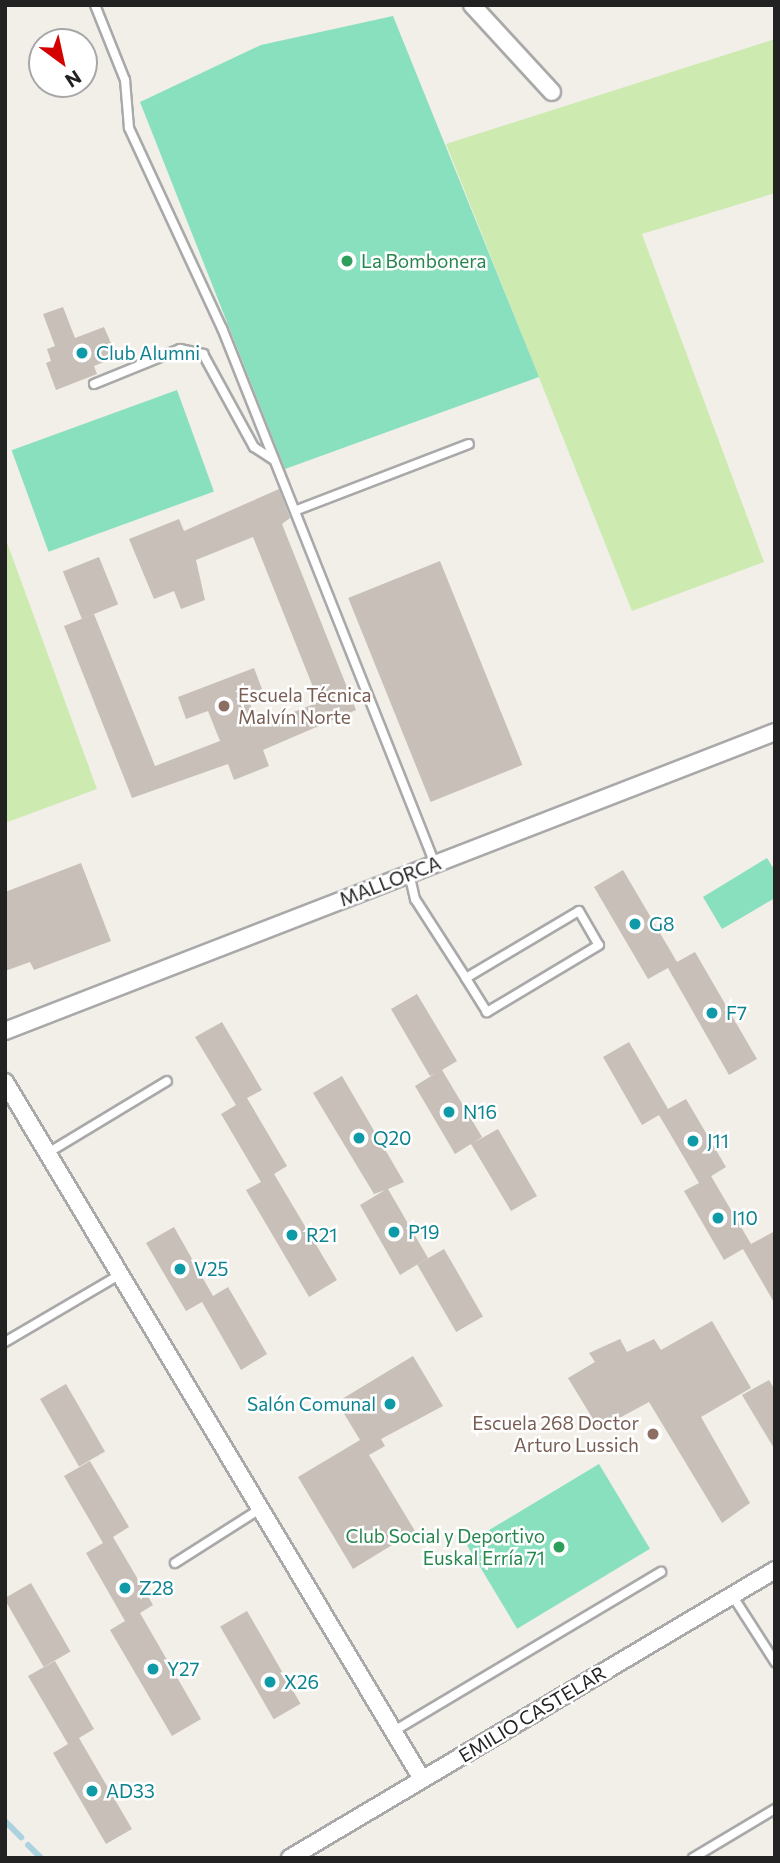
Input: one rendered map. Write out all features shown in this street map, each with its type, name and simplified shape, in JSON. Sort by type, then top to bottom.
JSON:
[{"type":"street","points":[[472,5],[552,92]]},
{"type":"street","name":"MALLORCA","points":[[5,1031],[774,733]]},
{"type":"street","points":[[5,1082],[422,1779]]},
{"type":"street","name":"EMILIO CASTELAR","points":[[290,1858],[775,1570]]},
{"type":"lane","points":[[95,5],[125,80],[129,128],[222,328],[274,460],[297,510],[435,864]]},
{"type":"lane","points":[[94,384],[180,349],[203,355],[254,447],[274,460]]},
{"type":"lane","points":[[297,510],[469,444]]},
{"type":"lane","points":[[409,873],[415,899],[487,1012],[599,945],[579,911],[466,978]]},
{"type":"lane","points":[[46,1154],[167,1080]]},
{"type":"lane","points":[[5,1342],[121,1274]]},
{"type":"lane","points":[[175,1563],[260,1509]]},
{"type":"lane","points":[[394,1731],[662,1572]]},
{"type":"lane","points":[[733,1595],[775,1662]]},
{"type":"lane","points":[[693,1858],[775,1809]]},
{"type":"green space","name":"La Bombonera","points":[[393,16],[539,377],[285,469],[140,102],[261,45]]},
{"type":"green space","points":[[775,39],[775,193],[642,234],[764,562],[632,611],[446,144]]},
{"type":"green space","points":[[177,390],[214,491],[49,552],[12,450]]},
{"type":"green space","points":[[5,537],[97,789],[5,823]]},
{"type":"green space","points":[[767,858],[775,871],[775,898],[722,929],[703,897]]},
{"type":"green space","name":"Club Social y Deportivo Euskal Erría 71","points":[[599,1464],[650,1549],[517,1629],[466,1544]]},
{"type":"building","name":"Club Alumni","points":[[63,307],[75,338],[104,327],[117,357],[94,366],[97,374],[56,390],[46,363],[51,361],[47,349],[55,346],[43,314]]},
{"type":"building","points":[[279,489],[290,518],[282,524],[356,710],[263,750],[269,766],[234,780],[228,764],[132,798],[64,626],[94,614],[155,766],[220,741],[208,711],[186,719],[178,697],[254,668],[262,689],[247,695],[258,726],[319,702],[253,537],[196,560],[205,600],[181,609],[174,591],[154,599],[129,539],[179,519],[184,531]]},
{"type":"building","points":[[99,557],[118,604],[82,619],[63,572]]},
{"type":"building","points":[[440,561],[522,765],[431,802],[348,598]]},
{"type":"building","points":[[81,863],[111,941],[34,970],[30,962],[5,971],[5,892]]},
{"type":"building","points":[[623,870],[677,962],[695,952],[757,1059],[729,1075],[668,968],[648,979],[594,887]]},
{"type":"building","points":[[417,994],[457,1061],[442,1070],[482,1137],[473,1143],[498,1129],[537,1196],[511,1211],[471,1144],[455,1154],[415,1086],[436,1073],[430,1076],[391,1009]]},
{"type":"building","points":[[222,1022],[262,1090],[247,1098],[287,1166],[274,1174],[337,1280],[309,1297],[246,1190],[261,1182],[221,1114],[236,1105],[195,1037]]},
{"type":"building","points":[[629,1042],[668,1109],[686,1099],[726,1167],[711,1176],[751,1244],[775,1231],[775,1304],[743,1249],[724,1260],[684,1191],[699,1183],[659,1115],[642,1125],[603,1057]]},
{"type":"building","name":"Q20","points":[[342,1076],[404,1182],[388,1189],[428,1258],[400,1275],[360,1205],[385,1190],[374,1194],[313,1093]]},
{"type":"building","points":[[174,1227],[213,1296],[228,1287],[267,1354],[241,1370],[202,1302],[186,1311],[146,1243]]},
{"type":"building","points":[[444,1249],[483,1317],[456,1332],[417,1264]]},
{"type":"building","points":[[712,1321],[751,1388],[701,1417],[750,1503],[722,1523],[649,1402],[599,1429],[568,1378],[595,1362],[589,1353],[620,1339],[627,1352],[654,1339],[661,1350]]},
{"type":"building","points":[[413,1356],[443,1406],[381,1439],[385,1446],[369,1455],[415,1531],[353,1569],[298,1477],[360,1440],[337,1402]]},
{"type":"building","points":[[769,1380],[775,1390],[775,1450],[742,1395]]},
{"type":"building","points":[[66,1384],[105,1452],[79,1467],[40,1399]]},
{"type":"building","points":[[90,1461],[129,1527],[113,1537],[153,1605],[140,1613],[201,1719],[172,1736],[110,1630],[125,1621],[86,1553],[103,1543],[64,1476]]},
{"type":"building","points":[[31,1583],[70,1651],[44,1667],[5,1600]]},
{"type":"building","name":"X26","points":[[247,1611],[300,1704],[274,1719],[220,1626]]},
{"type":"building","points":[[55,1661],[94,1729],[79,1738],[132,1829],[106,1844],[53,1753],[68,1744],[28,1676]]},
{"type":"waterway","points":[[5,1821],[21,1837]]},
{"type":"waterway","points":[[28,1845],[41,1858]]},
{"type":"place","name":"La Bombonera","points":[[347,261]]},
{"type":"place","name":"Club Alumni","points":[[82,353]]},
{"type":"place","name":"Escuela Técnica Malvín Norte","points":[[224,706]]},
{"type":"place","name":"G8","points":[[635,924]]},
{"type":"place","name":"F7","points":[[712,1013]]},
{"type":"place","name":"N16","points":[[449,1112]]},
{"type":"place","name":"Q20","points":[[359,1138]]},
{"type":"place","name":"J11","points":[[693,1141]]},
{"type":"place","name":"I10","points":[[718,1218]]},
{"type":"place","name":"P19","points":[[394,1232]]},
{"type":"place","name":"R21","points":[[292,1235]]},
{"type":"place","name":"V25","points":[[180,1269]]},
{"type":"place","name":"Salón Comunal","points":[[390,1404]]},
{"type":"place","name":"Escuela 268 Doctor Arturo Lussich","points":[[653,1434]]},
{"type":"place","name":"Club Social y Deportivo Euskal Erría 71","points":[[559,1547]]},
{"type":"place","name":"Z28","points":[[125,1588]]},
{"type":"place","name":"Y27","points":[[153,1669]]},
{"type":"place","name":"X26","points":[[270,1682]]},
{"type":"place","name":"AD33","points":[[92,1791]]}]
